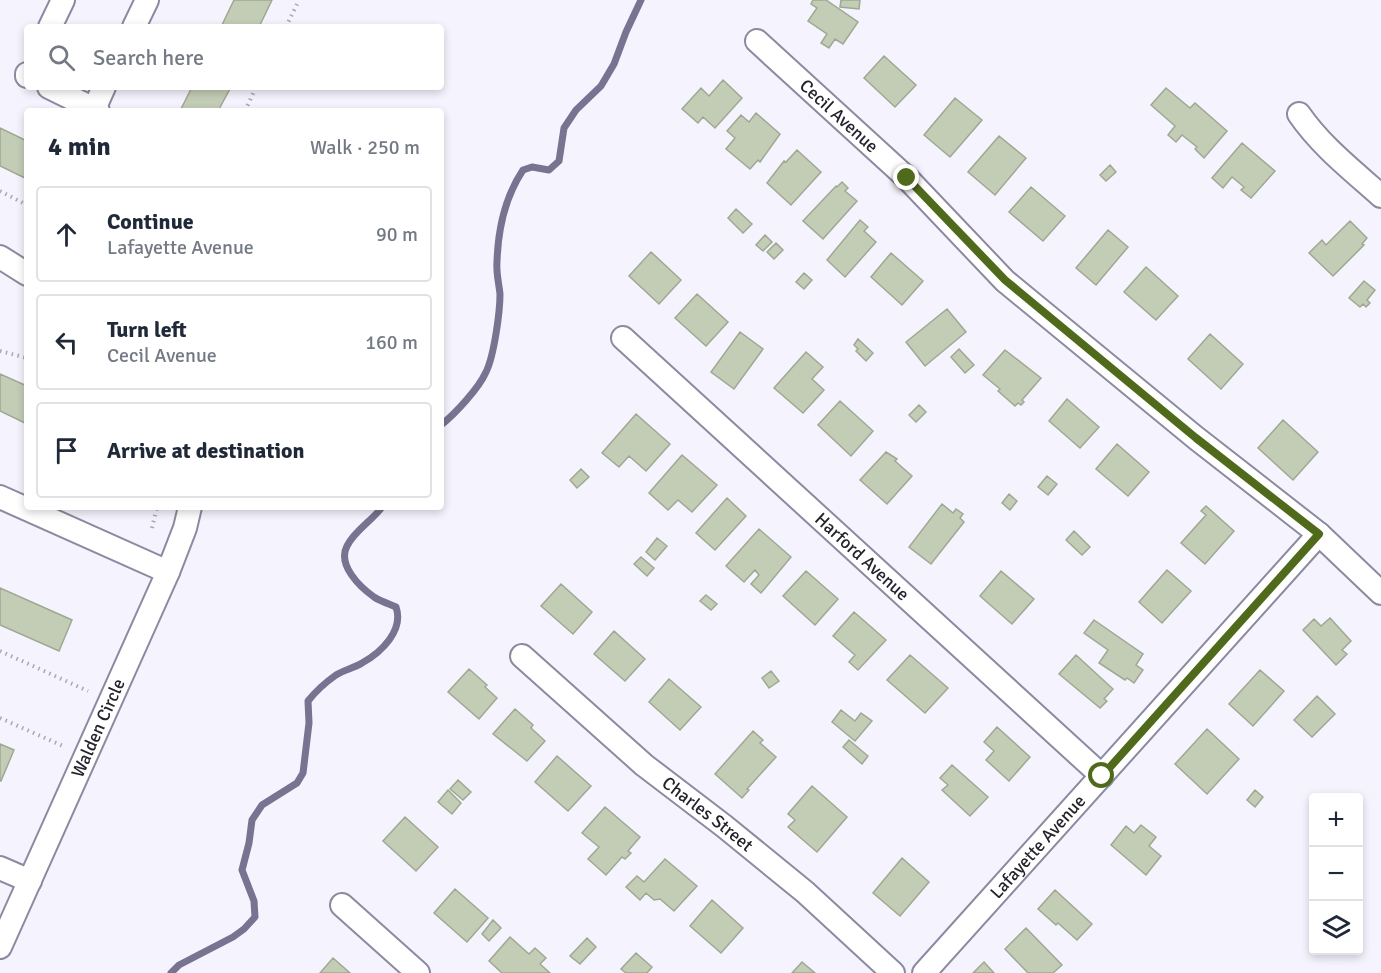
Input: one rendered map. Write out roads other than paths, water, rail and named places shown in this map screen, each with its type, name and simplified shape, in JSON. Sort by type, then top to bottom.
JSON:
[{"type":"street","points":[[51,24],[63,0]]},
{"type":"street","points":[[135,24],[147,0]]},
{"type":"street","name":"Cecil Avenue","points":[[757,41],[907,178],[1005,280],[1196,438],[1319,534],[1381,593]]},
{"type":"street","points":[[55,90],[92,108]]},
{"type":"street","points":[[97,108],[103,90]]},
{"type":"street","points":[[1299,114],[1311,132],[1331,152],[1381,196]]},
{"type":"street","points":[[0,257],[24,272]]},
{"type":"street","name":"Harford Avenue","points":[[623,338],[1102,776]]},
{"type":"street","points":[[0,497],[24,508]]},
{"type":"street","points":[[29,510],[168,572]]},
{"type":"street","name":"Walden Circle","points":[[0,947],[168,572],[183,535],[189,510]]},
{"type":"street","name":"Lafayette Avenue","points":[[924,973],[1319,534]]},
{"type":"street","name":"Charles Street","points":[[522,656],[644,765],[805,892],[892,973]]},
{"type":"street","points":[[0,868],[30,881]]},
{"type":"street","points":[[342,905],[418,973]]},
{"type":"waterway","points":[[444,422],[460,408],[483,378],[492,356],[500,302],[497,274],[499,238],[511,191],[523,170],[532,167],[549,170],[559,161],[564,128],[576,110],[601,86],[614,64],[641,0]]},
{"type":"waterway","points":[[171,973],[179,965],[233,937],[255,917],[254,901],[242,870],[252,820],[262,805],[297,783],[303,773],[309,723],[308,701],[336,675],[359,665],[377,653],[390,640],[394,632],[398,616],[396,607],[376,598],[362,587],[347,568],[345,561],[345,553],[350,540],[379,510]]}]
